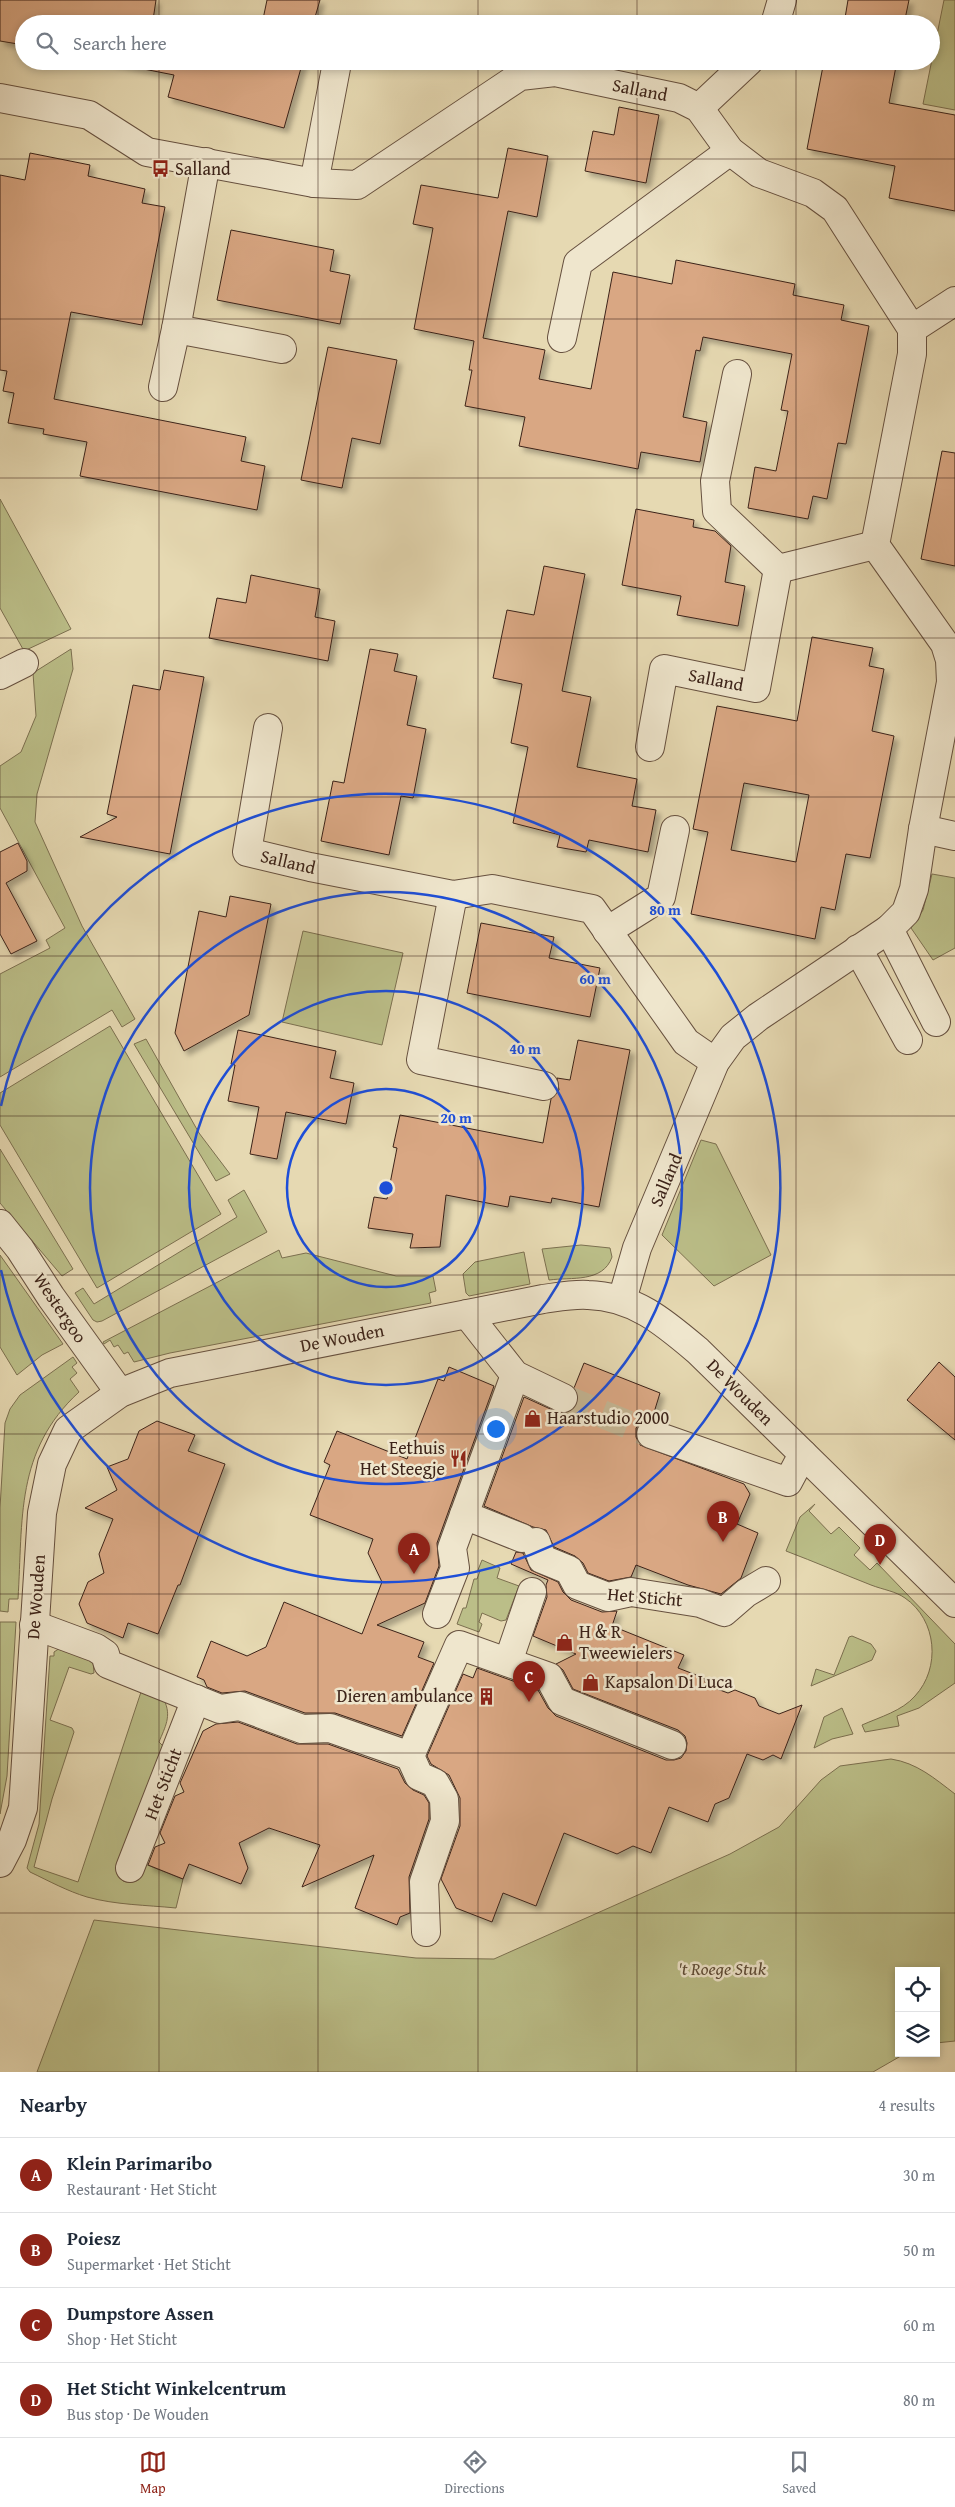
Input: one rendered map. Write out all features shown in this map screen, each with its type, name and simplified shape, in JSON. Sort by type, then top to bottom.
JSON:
[{"type":"street","points":[[778,15],[782,0]]},
{"type":"street","points":[[314,183],[336,70]]},
{"type":"street","points":[[699,108],[739,70]]},
{"type":"street","name":"Salland","points":[[0,98],[89,115],[147,152],[314,183],[357,185],[520,76],[554,72],[679,98],[699,108],[730,151],[759,173],[813,192],[835,209],[912,328]]},
{"type":"street","points":[[562,338],[578,263],[730,151]]},
{"type":"street","points":[[163,387],[176,328],[206,162]]},
{"type":"street","points":[[737,374],[715,481],[717,511],[778,569],[875,545],[912,354],[912,328],[955,301]]},
{"type":"street","points":[[176,328],[282,349]]},
{"type":"street","name":"Salland","points":[[622,1300],[637,1248],[715,1062],[733,1037],[739,1032],[888,929],[906,912],[914,889],[923,829],[951,682],[953,659],[875,545]]},
{"type":"street","name":"Salland","points":[[650,747],[664,669],[756,688],[778,569]]},
{"type":"street","points":[[0,675],[24,663]]},
{"type":"street","name":"Salland","points":[[268,728],[247,852],[310,867],[453,895],[492,889],[592,909],[686,1042],[715,1062]]},
{"type":"street","points":[[923,829],[955,836]]},
{"type":"street","points":[[606,931],[661,897],[675,830]]},
{"type":"street","points":[[453,895],[422,1060],[544,1086]]},
{"type":"street","points":[[888,929],[936,1022]]},
{"type":"street","points":[[858,949],[908,1040]]},
{"type":"street","name":"Westergoo","points":[[0,1224],[20,1249],[51,1297],[120,1393]]},
{"type":"street","name":"De Wouden","points":[[0,1863],[12,1840],[23,1808],[42,1513],[52,1464],[68,1430],[120,1393],[170,1374],[196,1367],[543,1299],[587,1294],[622,1300],[643,1309],[662,1321],[698,1351],[955,1603]]},
{"type":"street","points":[[467,1314],[515,1375],[564,1398]]},
{"type":"street","points":[[437,1614],[455,1568],[452,1548],[515,1375]]},
{"type":"street","points":[[651,1434],[788,1482],[803,1454]]},
{"type":"street","name":"Het Sticht","points":[[464,1515],[529,1540],[542,1559],[569,1570],[577,1585],[608,1597],[631,1592],[647,1594],[700,1603],[724,1612],[766,1581]]},
{"type":"street","points":[[508,1662],[532,1592]]},
{"type":"street","points":[[34,1625],[96,1648],[105,1654],[108,1664],[220,1709],[240,1706],[302,1729],[330,1728],[410,1756],[419,1776],[435,1783],[444,1799],[445,1821],[424,1882],[426,1932]]},
{"type":"street","points":[[410,1756],[459,1645],[549,1677],[562,1701],[672,1745]]},
{"type":"street","name":"Het Sticht","points":[[130,1868],[196,1699]]},
{"type":"green space","points":[[944,0],[955,0],[955,110],[923,104],[930,70],[940,70],[940,20]]},
{"type":"green space","points":[[0,499],[71,629],[24,651],[0,608]]},
{"type":"green space","points":[[71,649],[73,669],[37,794],[35,822],[82,926],[135,1019],[122,1027],[112,1010],[0,1077],[0,974],[50,948],[46,940],[65,928],[0,808],[0,766],[21,752],[36,716],[33,673]]},
{"type":"green space","points":[[932,874],[955,878],[955,948],[933,960],[911,928],[923,910]]},
{"type":"green space","points":[[303,931],[403,953],[382,1045],[282,1022]]},
{"type":"green space","points":[[110,1026],[221,1214],[97,1288],[0,1125],[0,1093]]},
{"type":"green space","points":[[146,1039],[199,1133],[230,1174],[216,1181],[134,1044]]},
{"type":"green space","points":[[701,1140],[716,1144],[771,1255],[714,1286],[662,1235]]},
{"type":"green space","points":[[0,1149],[73,1269],[62,1276],[0,1203]]},
{"type":"green space","points":[[244,1190],[267,1232],[102,1321],[97,1322],[93,1320],[75,1293],[83,1288],[94,1304],[237,1217],[228,1200]]},
{"type":"green space","points":[[581,1245],[610,1248],[612,1257],[608,1265],[594,1275],[549,1280],[542,1249]]},
{"type":"green space","points":[[279,1250],[282,1258],[306,1253],[396,1276],[433,1276],[436,1291],[429,1293],[431,1303],[170,1353],[134,1362],[128,1352],[124,1354],[118,1345],[114,1347],[110,1340],[104,1344],[103,1342]]},
{"type":"green space","points":[[524,1252],[530,1284],[469,1296],[466,1293],[463,1274],[475,1262]]},
{"type":"green space","points":[[0,1255],[63,1344],[42,1355],[17,1375],[0,1347]]},
{"type":"green space","points":[[73,1357],[77,1363],[72,1367],[77,1373],[70,1379],[79,1392],[58,1415],[43,1438],[33,1462],[26,1488],[23,1514],[18,1599],[9,1599],[8,1612],[0,1611],[0,1508],[5,1423],[10,1409],[20,1395]]},
{"type":"green space","points":[[815,1504],[809,1511],[831,1534],[839,1527],[860,1548],[854,1555],[870,1570],[877,1563],[955,1644],[955,1683],[919,1708],[897,1716],[899,1726],[865,1732],[862,1725],[904,1706],[923,1685],[929,1672],[932,1658],[929,1631],[916,1607],[905,1598],[786,1551],[800,1517]]},
{"type":"green space","points":[[482,1560],[500,1568],[497,1578],[519,1586],[506,1620],[501,1621],[482,1613],[479,1622],[482,1624],[479,1632],[457,1624],[463,1608],[466,1608],[474,1579],[477,1579],[480,1571],[478,1570]]},
{"type":"green space","points":[[0,1622],[16,1622],[7,1776],[0,1814]]},
{"type":"green space","points":[[852,1636],[871,1644],[876,1651],[872,1660],[811,1686],[816,1669],[834,1675],[849,1637]]},
{"type":"green space","points":[[60,1648],[93,1661],[94,1673],[91,1674],[69,1667],[50,1720],[72,1728],[74,1732],[52,1799],[34,1867],[78,1882],[141,1692],[164,1700],[168,1716],[159,1742],[165,1748],[117,1872],[123,1881],[132,1882],[137,1879],[145,1864],[183,1879],[176,1908],[98,1900],[72,1892],[30,1872],[27,1868],[39,1824],[50,1656],[54,1656],[54,1652]]},
{"type":"green space","points":[[842,1708],[853,1734],[832,1739],[814,1748],[824,1717]]},
{"type":"green space","name":"'t Roege Stuk","points":[[891,1759],[900,1761],[932,1777],[955,1794],[955,2041],[940,2043],[940,1967],[895,1967],[895,2057],[899,2057],[873,2072],[37,2072],[94,1920],[416,1958],[494,1959],[730,1854],[779,1827],[821,1780],[840,1766]]},
{"type":"building","points":[[0,0],[156,0],[154,15],[15,15],[15,44],[0,41]]},
{"type":"building","points":[[267,0],[320,0],[316,15],[264,15]]},
{"type":"building","points":[[848,0],[909,0],[906,15],[846,15]]},
{"type":"building","points":[[149,70],[300,70],[284,128],[168,97],[174,75]]},
{"type":"building","points":[[822,70],[895,70],[889,103],[955,115],[955,211],[889,198],[895,166],[807,149]]},
{"type":"building","points":[[619,107],[659,115],[646,183],[585,171],[593,131],[614,135]]},
{"type":"building","points":[[508,148],[548,156],[537,217],[508,211],[483,338],[545,350],[539,379],[591,389],[613,272],[672,284],[676,260],[795,284],[793,295],[844,305],[841,320],[869,326],[846,444],[838,443],[827,499],[813,496],[808,519],[748,508],[755,467],[776,471],[788,411],[781,410],[792,354],[703,337],[700,351],[696,350],[683,417],[707,422],[700,462],[641,452],[638,469],[519,446],[525,417],[465,406],[472,370],[469,370],[474,341],[414,329],[433,228],[413,224],[421,185],[498,198]]},
{"type":"building","points":[[30,153],[90,165],[88,176],[145,189],[142,203],[165,207],[142,325],[71,312],[54,399],[246,437],[241,461],[265,466],[257,510],[80,476],[87,442],[43,434],[44,429],[8,423],[14,393],[3,391],[7,371],[0,370],[0,175],[25,180]]},
{"type":"building","points":[[231,230],[334,250],[330,271],[350,275],[340,324],[217,300]]},
{"type":"building","points":[[328,347],[397,360],[380,444],[352,438],[342,488],[301,480]]},
{"type":"building","points":[[942,451],[955,453],[955,566],[921,559]]},
{"type":"building","points":[[636,509],[694,520],[693,527],[715,531],[731,546],[725,582],[745,586],[738,626],[677,615],[681,596],[622,585]]},
{"type":"building","points":[[544,566],[585,574],[562,691],[591,697],[577,767],[637,779],[632,806],[656,810],[648,852],[589,840],[586,852],[557,847],[560,835],[513,823],[528,747],[511,743],[522,684],[493,678],[507,610],[534,615]]},
{"type":"building","points":[[251,575],[320,589],[315,617],[335,621],[328,661],[209,638],[217,598],[246,603]]},
{"type":"building","points":[[812,637],[873,648],[869,666],[884,669],[872,731],[894,736],[870,858],[846,854],[835,910],[821,907],[815,939],[691,914],[708,832],[693,829],[717,706],[797,721]],"holes":[[[744,783],[809,795],[796,862],[731,850]]]},
{"type":"building","points":[[370,649],[398,654],[394,671],[417,676],[407,725],[426,729],[413,798],[401,796],[389,855],[321,841],[333,781],[344,783]]},
{"type":"building","points":[[164,670],[204,677],[170,854],[80,837],[117,817],[107,814],[133,685],[160,690]]},
{"type":"building","points":[[18,843],[27,861],[27,871],[6,883],[37,941],[11,954],[0,934],[0,852]]},
{"type":"building","points":[[230,896],[271,904],[249,1015],[184,1051],[175,1033],[199,911],[226,917]]},
{"type":"building","points":[[481,923],[554,937],[549,958],[600,968],[590,1017],[467,993]]},
{"type":"building","points":[[238,1030],[336,1051],[330,1078],[354,1083],[346,1124],[286,1112],[277,1159],[250,1154],[259,1107],[228,1101],[235,1065],[231,1064]]},
{"type":"building","points":[[578,1040],[630,1050],[599,1207],[552,1198],[551,1203],[510,1196],[508,1207],[446,1195],[440,1247],[410,1248],[413,1234],[368,1228],[374,1197],[387,1199],[397,1148],[393,1147],[400,1115],[543,1143],[551,1099],[559,1090],[557,1078],[570,1080]]},
{"type":"building","points":[[939,1362],[955,1377],[955,1440],[907,1400]]},
{"type":"building","points":[[584,1363],[660,1393],[652,1419],[641,1422],[636,1428],[636,1437],[640,1445],[744,1484],[750,1494],[737,1524],[758,1533],[741,1578],[721,1594],[688,1585],[636,1565],[631,1577],[609,1581],[588,1573],[583,1563],[575,1556],[554,1547],[546,1530],[533,1527],[484,1506],[524,1397],[557,1412],[564,1414],[571,1411],[577,1404],[578,1396],[574,1388]]},
{"type":"building","points":[[449,1367],[494,1386],[437,1543],[439,1566],[425,1603],[377,1625],[424,1642],[418,1657],[434,1663],[402,1736],[335,1713],[305,1713],[245,1691],[222,1693],[207,1687],[204,1680],[197,1677],[211,1641],[247,1656],[266,1647],[284,1602],[362,1634],[382,1582],[368,1553],[373,1539],[310,1515],[330,1465],[324,1462],[337,1431],[407,1459],[438,1379],[444,1381]]},
{"type":"building","points":[[157,1421],[195,1435],[188,1451],[225,1464],[180,1585],[178,1585],[158,1634],[128,1623],[123,1638],[87,1623],[79,1604],[88,1582],[104,1573],[99,1554],[113,1519],[85,1508],[117,1490],[107,1467],[128,1459],[139,1431]]},
{"type":"building","points":[[516,1552],[523,1553],[531,1570],[558,1582],[563,1592],[571,1600],[602,1612],[617,1611],[612,1626],[684,1655],[678,1668],[704,1678],[706,1685],[728,1693],[735,1690],[755,1698],[759,1706],[779,1714],[802,1705],[781,1759],[773,1755],[763,1760],[747,1754],[729,1798],[715,1804],[708,1822],[669,1807],[651,1853],[633,1846],[617,1854],[564,1833],[536,1906],[503,1893],[492,1922],[456,1908],[441,1879],[460,1826],[460,1798],[449,1775],[431,1764],[427,1756],[463,1674],[473,1678],[477,1668],[538,1690],[548,1708],[556,1716],[666,1760],[681,1758],[686,1751],[687,1743],[685,1736],[678,1730],[573,1689],[563,1670],[556,1664],[576,1654],[533,1636],[547,1597],[546,1585],[548,1580],[511,1564]]},
{"type":"building","points":[[238,1722],[297,1744],[328,1744],[398,1769],[405,1783],[413,1790],[424,1795],[429,1803],[429,1819],[409,1877],[410,1913],[400,1917],[397,1925],[355,1908],[374,1855],[302,1887],[320,1845],[269,1828],[239,1843],[248,1868],[241,1884],[189,1864],[183,1879],[148,1865],[155,1847],[165,1843],[160,1833],[175,1796],[184,1792],[180,1783],[203,1731],[216,1724]]},
{"type":"tunnel","points":[[563,1398],[651,1434]]},
{"type":"place","name":"Salland","points":[[161,169]]},
{"type":"place","name":"Haarstudio 2000","points":[[533,1418]]},
{"type":"place","name":"Eethuis Het Steegje","points":[[459,1458]]},
{"type":"place","name":"Poiesz","points":[[723,1542]]},
{"type":"place","name":"Het Sticht Winkelcentrum","points":[[880,1565]]},
{"type":"place","name":"Klein Parimaribo","points":[[414,1574]]},
{"type":"place","name":"H & R Tweewielers","points":[[565,1642]]},
{"type":"place","name":"Kapsalon Di Luca","points":[[591,1682]]},
{"type":"place","name":"Dieren ambulance","points":[[487,1696]]},
{"type":"place","name":"Dumpstore Assen","points":[[529,1702]]}]
